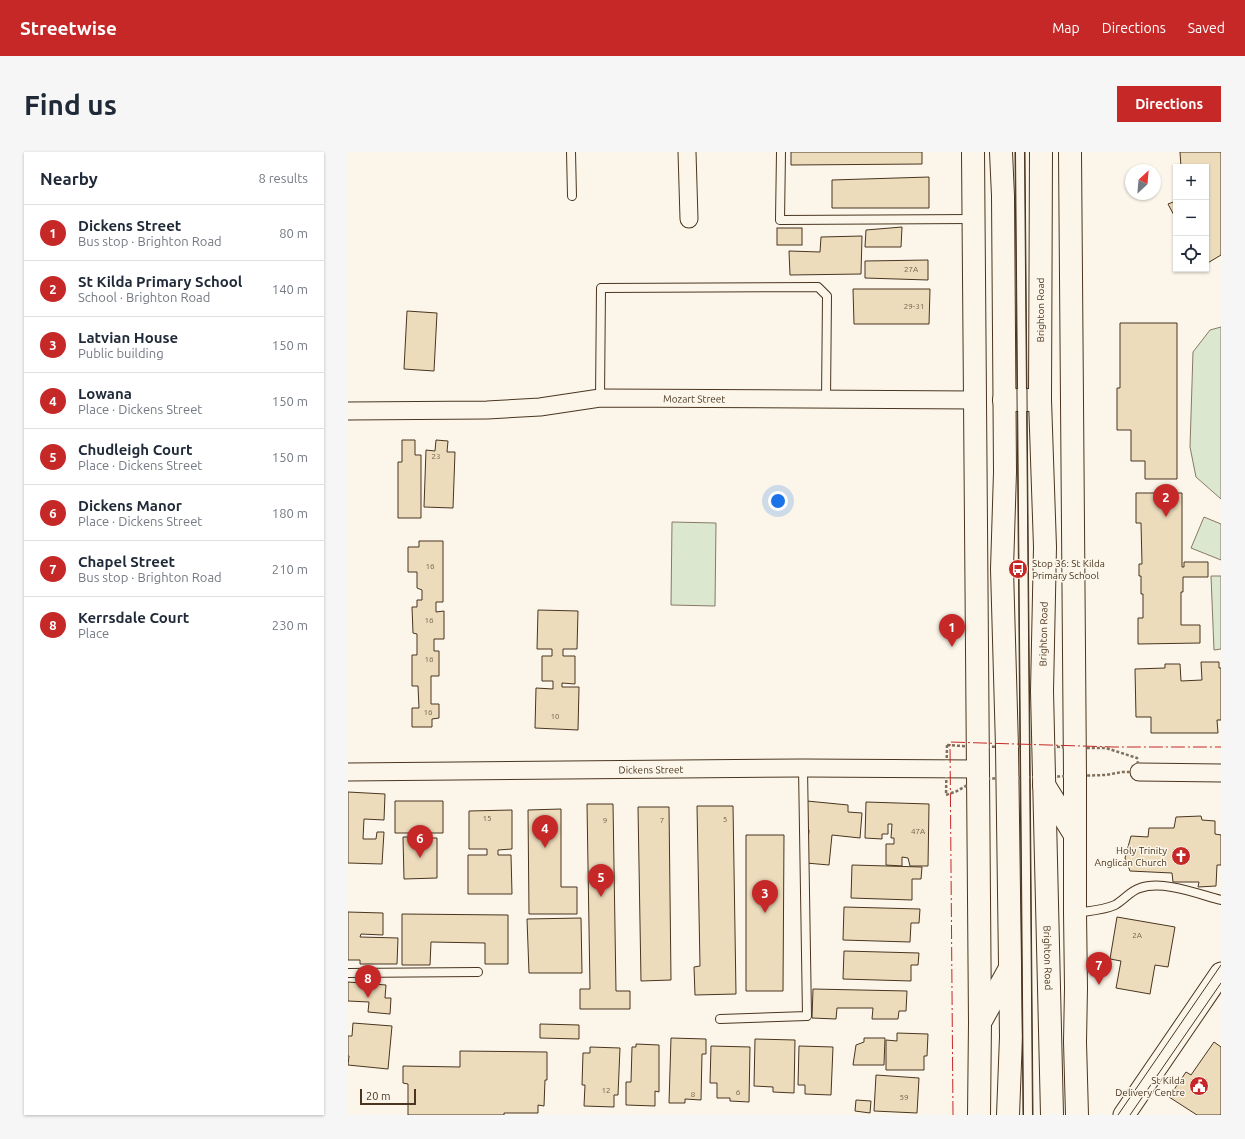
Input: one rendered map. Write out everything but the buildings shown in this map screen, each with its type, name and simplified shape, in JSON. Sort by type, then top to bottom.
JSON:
[{"type":"main road","name":"Brighton Road","points":[[1001,152],[1003,196],[1022,400],[1045,540],[1042,691],[1052,1115]]},
{"type":"main road","points":[[976,157],[974,219],[980,1022],[979,1115]]},
{"type":"main road","points":[[1040,158],[1070,157],[1076,988],[1075,1042],[1077,1115]]},
{"type":"main road","name":"Brighton Road","points":[[1008,1115],[1011,1037],[1007,747],[1002,569],[1005,472],[1022,400],[1040,158]]},
{"type":"main road","name":"Mozart Street","points":[[975,400],[1022,400]]},
{"type":"main road","points":[[1044,785],[1075,836]]},
{"type":"main road","points":[[980,1022],[1010,968]]},
{"type":"street","points":[[687,152],[689,219]]},
{"type":"street","name":"Mozart Street","points":[[348,411],[493,410],[540,407],[600,398],[826,398],[975,400]]},
{"type":"street","name":"Dickens Street","points":[[348,772],[803,768],[978,769]]},
{"type":"street","points":[[1139,772],[1221,773]]},
{"type":"street","points":[[1124,1115],[1221,973]]},
{"type":"lane","points":[[571,152],[572,196]]},
{"type":"lane","points":[[781,152],[780,220],[974,219]]},
{"type":"lane","points":[[1020,152],[1028,1115]]},
{"type":"lane","points":[[600,398],[602,288],[818,287],[827,296],[826,398]]},
{"type":"lane","points":[[720,1019],[807,1016],[803,768]]},
{"type":"lane","points":[[1075,913],[1109,907],[1117,904],[1132,892],[1140,888],[1161,885],[1221,900]]},
{"type":"lane","points":[[348,973],[478,972]]},
{"type":"green space","points":[[1221,327],[1221,499],[1196,477],[1190,447],[1193,352],[1210,330]]},
{"type":"green space","points":[[1204,517],[1221,524],[1221,560],[1191,548]]},
{"type":"green space","points":[[672,522],[716,523],[715,606],[671,605]]},
{"type":"green space","points":[[1211,576],[1221,576],[1221,649],[1214,650]]},
{"type":"tram line","points":[[1015,152],[1023,1115]]},
{"type":"tram line","points":[[1025,152],[1033,1115]]},
{"type":"tram line","points":[[1118,1115],[1221,965]]},
{"type":"tram line","points":[[1130,1115],[1221,983]]},
{"type":"power","points":[[953,1115],[950,742],[1114,747],[1221,747]]},
{"type":"place","name":"St Kilda Primary School","points":[[1166,517]]},
{"type":"place","name":"Stop 36: St Kilda Primary School","points":[[1018,569]]},
{"type":"place","name":"Dickens Street","points":[[952,647]]},
{"type":"place","name":"Lowana","points":[[545,848]]},
{"type":"place","name":"Holy Trinity Anglican Church","points":[[1181,856]]},
{"type":"place","name":"Dickens Manor","points":[[420,858]]},
{"type":"place","name":"Chudleigh Court","points":[[601,897]]},
{"type":"place","name":"Latvian House","points":[[765,913]]},
{"type":"place","name":"Chapel Street","points":[[1099,985]]},
{"type":"place","name":"Kerrsdale Court","points":[[368,998]]},
{"type":"place","name":"St Kilda Delivery Centre","points":[[1199,1086]]}]
